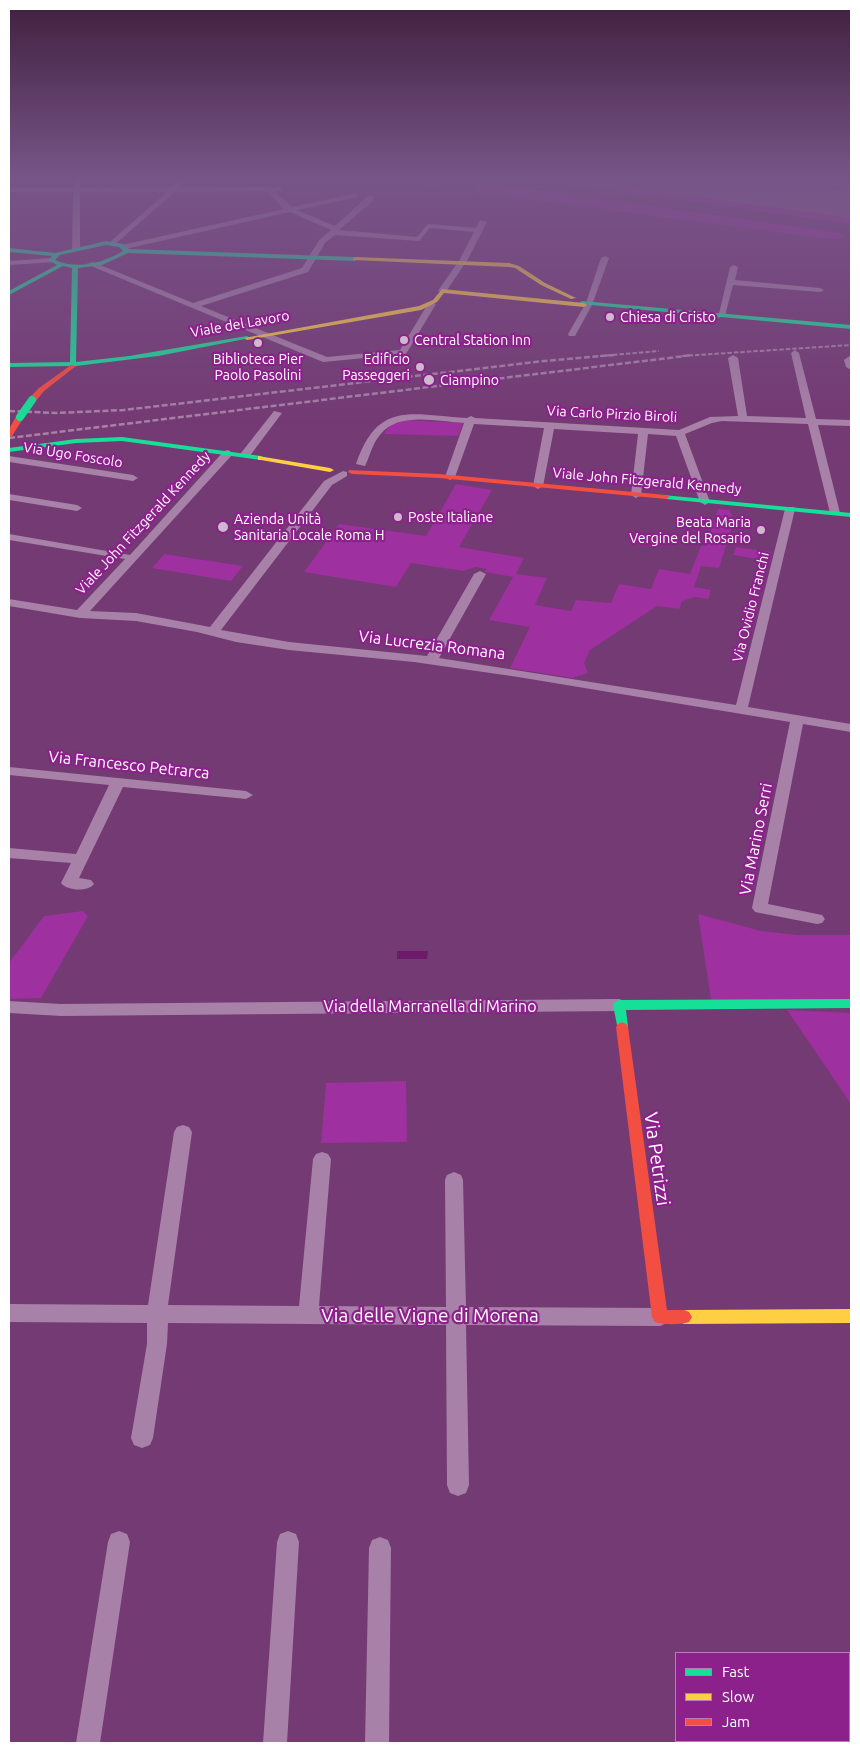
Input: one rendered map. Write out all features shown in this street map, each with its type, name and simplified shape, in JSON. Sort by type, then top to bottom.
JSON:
[{"type":"street","points":[[9,263],[44,261]]},
{"type":"street","points":[[9,293],[55,261]]},
{"type":"street","points":[[58,261],[75,267],[103,261]]},
{"type":"street","points":[[193,306],[305,270],[311,261]]},
{"type":"street","points":[[416,261],[514,266],[543,284],[584,303]]},
{"type":"street","points":[[572,334],[604,261]]},
{"type":"street","points":[[90,264],[328,360],[401,353],[462,262]]},
{"type":"street","points":[[12,426],[40,388],[65,374],[73,366],[75,267]]},
{"type":"street","points":[[721,316],[734,267]]},
{"type":"street","points":[[730,282],[820,290]]},
{"type":"street","points":[[442,291],[851,327]]},
{"type":"street","name":"Viale del Lavoro","points":[[9,365],[37,368],[73,366],[133,358],[412,310],[430,309]]},
{"type":"street","points":[[795,353],[835,513]]},
{"type":"street","points":[[734,358],[743,419]]},
{"type":"street","points":[[851,358],[849,360],[851,366]]},
{"type":"street","points":[[245,455],[277,413]]},
{"type":"street","name":"Via Carlo Pirzio Biroli","points":[[346,468],[382,424],[390,419],[404,417],[488,420],[643,432],[680,432],[712,419],[851,423]]},
{"type":"street","points":[[445,477],[471,419]]},
{"type":"street","points":[[538,486],[550,425]]},
{"type":"street","points":[[636,495],[643,432]]},
{"type":"street","points":[[680,432],[705,502]]},
{"type":"street","name":"Viale John Fitzgerald Kennedy","points":[[9,450],[70,441],[111,439],[346,468],[851,515]]},
{"type":"street","name":"Viale John Fitzgerald Kennedy","points":[[80,614],[228,453]]},
{"type":"street","name":"Via Ugo Foscolo","points":[[9,459],[133,478]]},
{"type":"street","points":[[213,632],[346,468]]},
{"type":"street","points":[[9,497],[77,508]]},
{"type":"street","name":"Via Ovidio Franchi","points":[[741,711],[790,509]]},
{"type":"street","points":[[9,537],[125,556]]},
{"type":"street","points":[[432,660],[480,574]]},
{"type":"street","name":"Via Lucrezia Romana","points":[[9,603],[80,614],[130,616],[236,638],[289,646],[432,660],[851,728]]},
{"type":"street","name":"Via Marino Serri","points":[[797,720],[760,908],[817,919]]},
{"type":"street","name":"Via Francesco Petrarca","points":[[9,771],[246,794]]},
{"type":"street","points":[[86,884],[69,883],[118,782]]},
{"type":"street","points":[[9,853],[80,860]]},
{"type":"street","name":"Via della Marranella di Marino","points":[[9,1007],[71,1010],[851,1004]]},
{"type":"street","name":"Via Petrizzi","points":[[619,1005],[660,1317]]},
{"type":"street","points":[[142,1438],[157,1344],[159,1300],[183,1132]]},
{"type":"street","points":[[308,1315],[322,1159]]},
{"type":"street","points":[[454,1180],[458,1486]]},
{"type":"street","name":"Via delle Vigne di Morena","points":[[9,1314],[851,1316]]},
{"type":"street","points":[[88,1743],[119,1542]]},
{"type":"street","points":[[275,1743],[288,1542]]},
{"type":"street","points":[[377,1743],[380,1548]]},
{"type":"shaded area","points":[[406,420],[463,423],[458,436],[384,434],[390,424]]},
{"type":"shaded area","points":[[456,484],[492,490],[459,547],[524,558],[516,574],[547,578],[535,605],[571,611],[576,600],[611,603],[619,584],[651,589],[659,569],[690,574],[701,546],[706,546],[718,509],[729,510],[734,520],[719,568],[701,566],[694,587],[711,590],[708,599],[695,597],[682,601],[679,609],[657,606],[590,650],[584,663],[588,673],[572,678],[510,668],[530,627],[489,620],[513,577],[485,572],[486,569],[476,567],[463,571],[411,563],[396,587],[304,572],[339,524],[426,536]]},
{"type":"shaded area","points":[[736,547],[772,552],[769,561],[733,555]]},
{"type":"shaded area","points":[[164,554],[243,566],[231,581],[152,568]]},
{"type":"shaded area","points":[[83,911],[88,916],[41,998],[9,999],[9,963],[44,916]]},
{"type":"shaded area","points":[[698,914],[761,931],[798,935],[851,935],[851,1000],[711,1000]]},
{"type":"shaded area","points":[[397,951],[428,951],[427,959],[397,959]]},
{"type":"shaded area","points":[[787,1010],[851,1013],[851,1104]]},
{"type":"shaded area","points":[[406,1081],[407,1142],[321,1143],[326,1083]]},
{"type":"railway","points":[[688,356],[851,345]]},
{"type":"railway","points":[[600,356],[659,351]]},
{"type":"railway","points":[[9,411],[57,413],[124,410],[544,361],[614,355]]},
{"type":"railway","points":[[688,356],[693,355]]},
{"type":"railway","points":[[682,356],[688,356]]},
{"type":"railway","points":[[9,438],[688,356]]},
{"type":"traffic: fast","points":[[53,261],[79,267],[107,261]]},
{"type":"traffic: fast","points":[[9,293],[60,266]]},
{"type":"traffic: fast","points":[[73,366],[75,267]]},
{"type":"traffic: fast","points":[[591,304],[582,303],[851,327]]},
{"type":"traffic: fast","points":[[9,365],[39,366],[99,362],[158,354],[247,338]]},
{"type":"traffic: fast","points":[[20,417],[32,400]]},
{"type":"traffic: fast","points":[[9,450],[76,441],[122,439],[261,458]]},
{"type":"traffic: fast","points":[[666,497],[851,515]]},
{"type":"traffic: fast","points":[[622,1027],[619,1005],[851,1004]]},
{"type":"traffic: slow","points":[[400,261],[509,265],[517,267],[543,284],[573,298]]},
{"type":"traffic: slow","points":[[247,338],[421,308],[435,301],[442,291],[584,305]]},
{"type":"traffic: slow","points":[[261,458],[330,470]]},
{"type":"traffic: slow","points":[[684,1317],[851,1316]]},
{"type":"traffic: jam","points":[[32,400],[36,394],[73,366]]},
{"type":"traffic: jam","points":[[9,434],[20,417]]},
{"type":"traffic: jam","points":[[352,472],[439,476],[666,497]]},
{"type":"traffic: jam","points":[[622,1027],[660,1317],[684,1317]]},
{"type":"place","name":"Chiesa di Cristo","points":[[610,317]]},
{"type":"place","name":"Central Station Inn","points":[[404,340]]},
{"type":"place","name":"Biblioteca Pier Paolo Pasolini","points":[[258,343]]},
{"type":"place","name":"Edificio Passeggeri","points":[[420,367]]},
{"type":"place","name":"Ciampino","points":[[429,380]]},
{"type":"place","name":"Poste Italiane","points":[[398,517]]},
{"type":"place","name":"Azienda Unità Sanitaria Locale Roma H","points":[[223,527]]},
{"type":"place","name":"Beata Maria Vergine del Rosario","points":[[761,530]]}]
